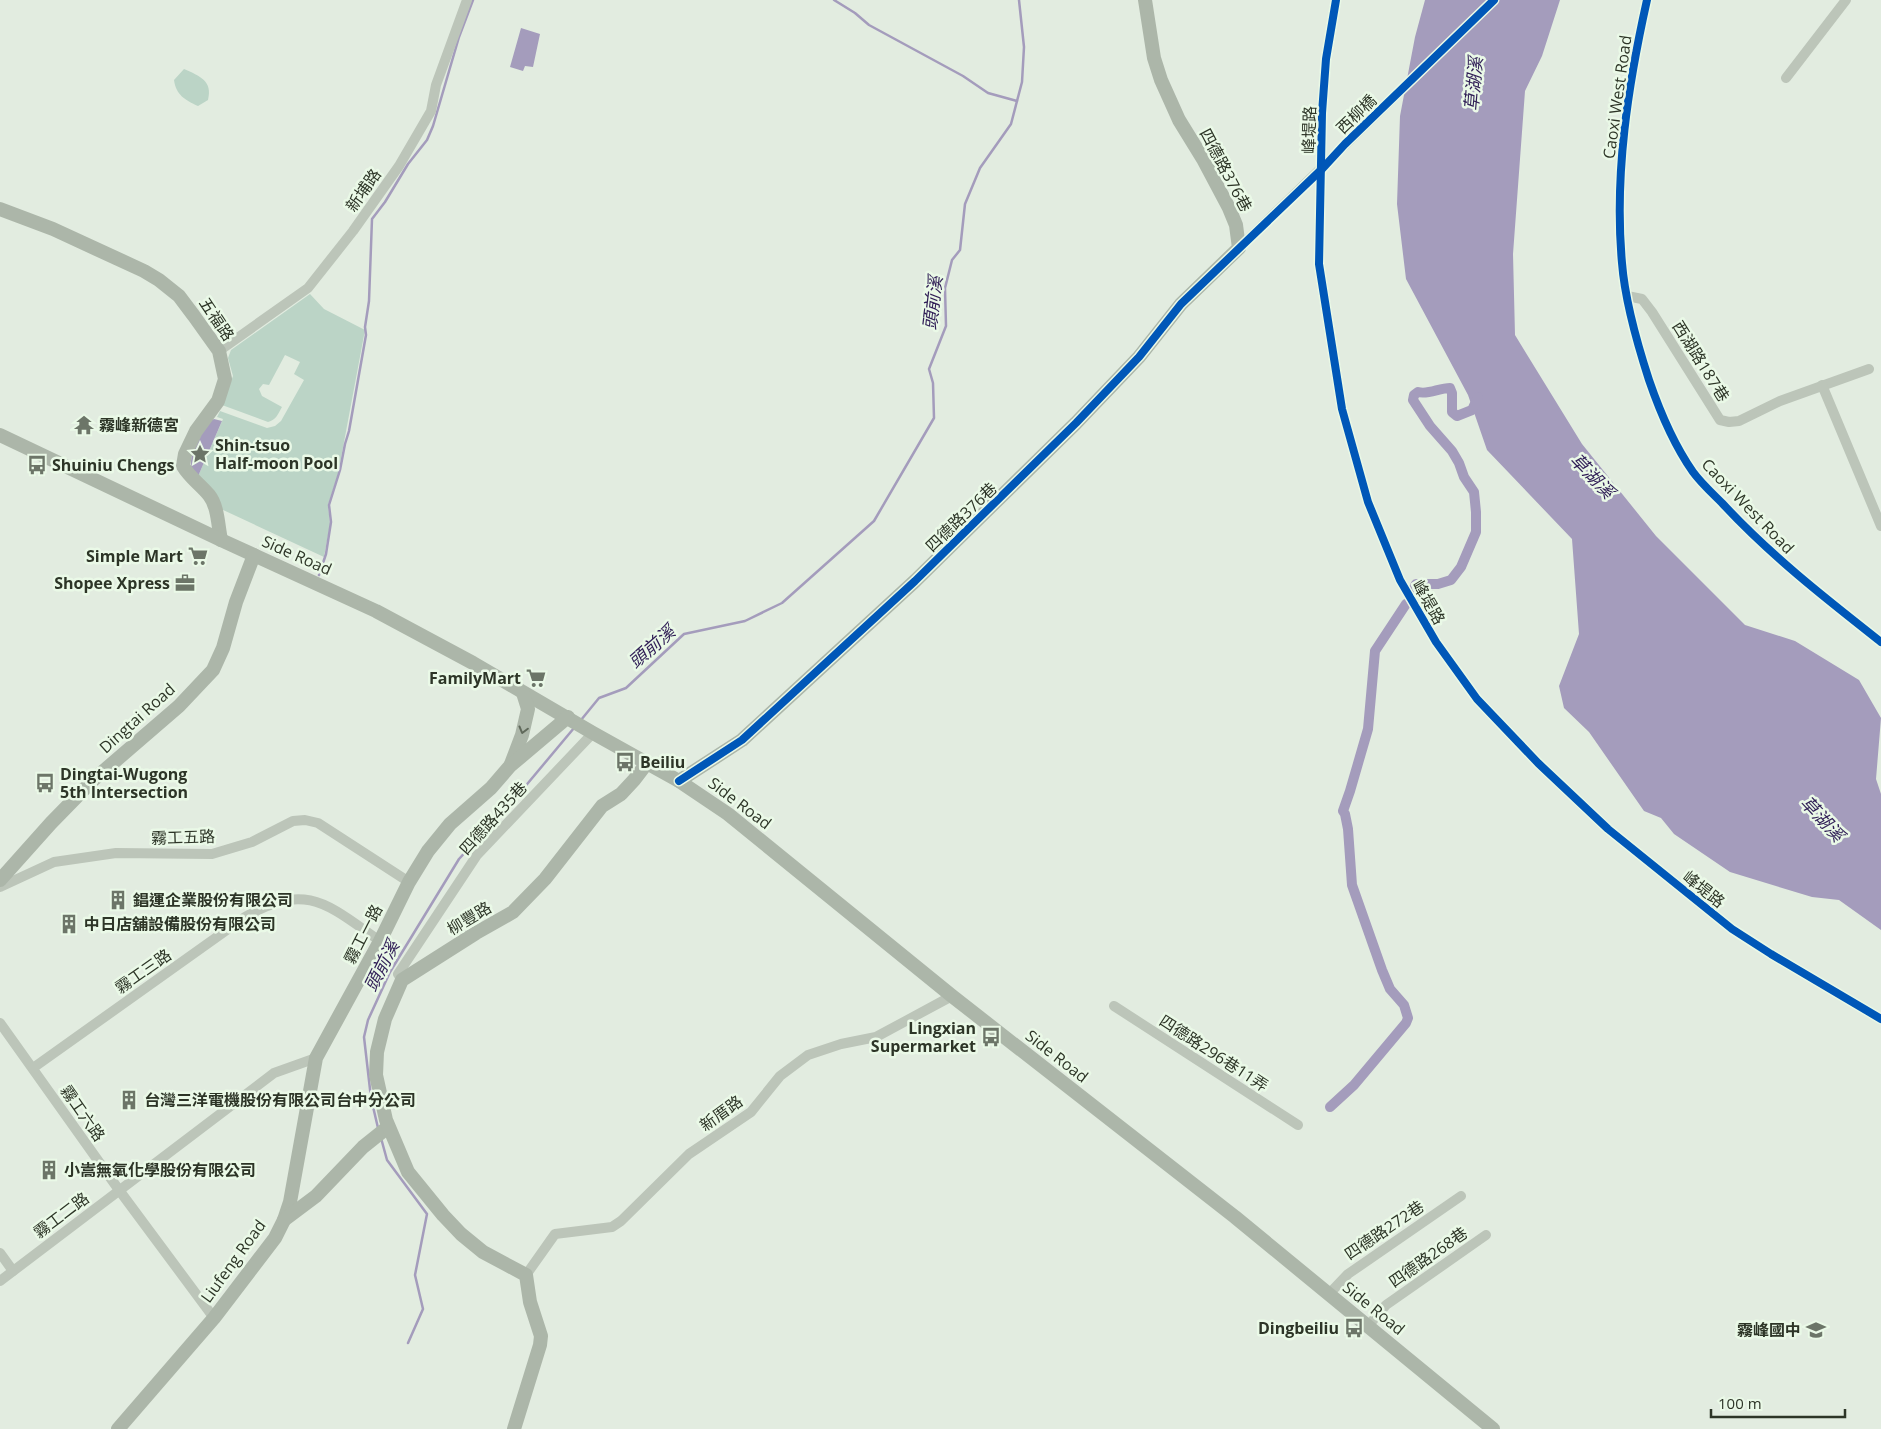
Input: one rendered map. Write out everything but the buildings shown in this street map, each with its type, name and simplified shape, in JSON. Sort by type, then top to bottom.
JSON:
[{"type":"street","name":"新埔路","points":[[219,351],[308,288],[353,231],[399,166],[430,110],[436,85],[467,0]]},
{"type":"street","name":"四德路376巷","points":[[679,781],[742,740],[915,581],[1076,423],[1139,357],[1181,304],[1239,248],[1236,225],[1229,208],[1203,159],[1179,120],[1161,80],[1154,58],[1144,0]]},
{"type":"street","name":"峰堤路","points":[[1336,0],[1326,59],[1322,112],[1320,264],[1342,409],[1372,511],[1400,580],[1436,642],[1477,699],[1538,763],[1608,829],[1732,929],[1881,1019]]},
{"type":"street","name":"西柳橋","points":[[1239,248],[1494,0]]},
{"type":"street","name":"Caoxi West Road","points":[[1647,0],[1624,138],[1620,230],[1622,264],[1627,296],[1642,358],[1653,391],[1667,427],[1694,472],[1771,552],[1821,596],[1881,642]]},
{"type":"street","points":[[1786,78],[1846,0]]},
{"type":"street","name":"五福路","points":[[0,209],[54,230],[144,271],[159,280],[179,296],[219,351],[226,379],[218,401],[192,438],[185,454],[183,466],[189,477],[210,496],[221,540]]},
{"type":"street","name":"西湖路187巷","points":[[1627,296],[1642,299],[1652,312],[1720,420],[1729,422],[1739,421],[1780,401],[1869,369]]},
{"type":"street","points":[[1822,385],[1881,526]]},
{"type":"street","name":"Side Road","points":[[0,435],[376,611],[473,663],[679,781],[728,814],[952,996],[1234,1217],[1493,1429]]},
{"type":"street","name":"Dingtai Road","points":[[0,880],[92,781],[179,706],[213,670],[223,648],[236,602],[254,555]]},
{"type":"street","points":[[1871,634],[1881,630]]},
{"type":"street","points":[[510,766],[522,735],[528,709],[523,693]]},
{"type":"street","name":"霧工一路","points":[[284,1220],[290,1202],[316,1058],[380,941],[409,882],[428,851],[450,824],[490,788],[510,766],[570,719]]},
{"type":"street","name":"四德路435巷","points":[[402,980],[398,974],[477,855],[589,731]]},
{"type":"street","name":"柳豐路","points":[[402,980],[513,912],[545,879],[602,806],[621,794],[647,764]]},
{"type":"street","name":"霧工五路","points":[[0,887],[54,862],[116,854],[212,854],[252,842],[293,821],[306,820],[318,823],[409,882]]},
{"type":"street","name":"霧工三路","points":[[32,1068],[245,917],[279,901],[308,899],[332,908],[380,941]]},
{"type":"street","points":[[402,980],[385,1019],[377,1052],[376,1075],[388,1127],[408,1172],[443,1215],[461,1234],[483,1252],[526,1275],[530,1302],[541,1336],[540,1345],[514,1429]]},
{"type":"street","name":"新厝路","points":[[526,1275],[555,1234],[612,1227],[621,1221],[689,1154],[751,1112],[780,1076],[808,1055],[841,1044],[876,1037],[952,996]]},
{"type":"street","name":"四德路296巷11弄","points":[[1114,1006],[1298,1125]]},
{"type":"street","name":"霧工六路","points":[[0,1023],[119,1190],[214,1318]]},
{"type":"street","name":"霧工二路","points":[[0,1282],[274,1073],[316,1058]]},
{"type":"street","name":"Liufeng Road","points":[[118,1429],[214,1318],[275,1238],[284,1220],[316,1196],[363,1147],[388,1127]]},
{"type":"street","name":"四德路272巷","points":[[1329,1294],[1348,1274],[1461,1196]]},
{"type":"street","name":"四德路268巷","points":[[1368,1326],[1386,1305],[1486,1235]]},
{"type":"street","points":[[0,1253],[13,1271]]},
{"type":"green space","points":[[184,69],[204,80],[209,88],[208,100],[198,106],[182,96],[175,85],[174,80]]},
{"type":"green space","points":[[310,294],[324,309],[365,330],[338,474],[328,505],[330,524],[324,557],[221,509],[196,481],[223,419],[217,417],[220,411],[267,428],[275,426],[281,421],[304,380],[294,374],[300,362],[285,355],[269,385],[263,384],[259,389],[262,396],[282,407],[275,418],[268,422],[222,405],[233,376],[228,358],[231,350]]},
{"type":"water","name":"草湖溪","points":[[1425,0],[1560,0],[1542,56],[1525,91],[1513,254],[1515,335],[1582,444],[1656,536],[1745,625],[1795,641],[1859,680],[1881,718],[1876,779],[1881,794],[1881,930],[1839,900],[1812,897],[1730,872],[1674,834],[1661,818],[1644,811],[1589,732],[1564,708],[1559,686],[1579,634],[1572,539],[1487,450],[1468,395],[1406,279],[1397,204],[1400,116],[1415,37]]},
{"type":"water","points":[[521,28],[540,34],[533,67],[525,66],[523,71],[510,67]]},
{"type":"water","name":"Shin-tsuo Half-moon Pool","points":[[214,419],[222,421],[196,481],[192,474],[191,466],[194,447],[202,430]]},
{"type":"waterway","points":[[319,575],[326,554],[331,522],[329,505],[349,431],[366,335],[372,219],[385,202],[408,164],[427,140],[433,126],[459,37],[473,0]]},
{"type":"waterway","points":[[834,0],[855,13],[869,25],[963,76],[988,93],[1017,101]]},
{"type":"waterway","name":"頭前溪","points":[[581,720],[599,698],[626,688],[684,634],[745,621],[782,603],[874,521],[934,418],[933,383],[929,369],[946,326],[945,288],[952,260],[960,250],[965,204],[980,168],[1011,124],[1022,82],[1024,47],[1019,0]]},
{"type":"waterway","points":[[1414,588],[1416,584],[1438,584],[1451,580],[1461,567],[1476,532],[1474,492],[1464,477],[1452,451],[1430,426],[1413,400],[1414,395],[1418,392],[1426,393],[1450,388],[1452,393],[1452,412],[1457,416],[1472,410],[1478,397]]},
{"type":"waterway","points":[[1330,1107],[1354,1085],[1406,1023],[1408,1018],[1404,1005],[1390,989],[1352,885],[1348,829],[1343,811],[1368,729],[1375,651],[1406,604]]},
{"type":"waterway","name":"頭前溪","points":[[378,1128],[371,1098],[364,1037],[368,1020],[390,972],[459,859],[523,789],[574,728]]},
{"type":"waterway","name":"頭前溪","points":[[381,1138],[387,1160],[427,1214],[415,1275],[423,1309],[408,1343]]},
{"type":"cycle path","points":[[1336,0],[1326,59],[1322,113],[1319,264],[1342,409],[1368,502],[1400,580],[1436,642],[1477,699],[1538,763],[1608,829],[1732,929],[1881,1019]]},
{"type":"cycle path","points":[[679,781],[742,740],[915,581],[1076,423],[1139,357],[1181,304],[1494,0]]},
{"type":"cycle path","points":[[1647,0],[1624,130],[1621,164],[1620,230],[1622,263],[1632,322],[1653,392],[1680,451],[1703,484],[1779,558],[1881,642]]},
{"type":"place","name":"霧峰新德宮","points":[[84,425]]},
{"type":"place","name":"Shin-tsuo Half-moon Pool","points":[[200,454]]},
{"type":"place","name":"Shuiniu Chengs","points":[[37,465]]},
{"type":"place","name":"Simple Mart","points":[[198,556]]},
{"type":"place","name":"Shopee Xpress","points":[[185,583]]},
{"type":"place","name":"FamilyMart","points":[[536,678]]},
{"type":"place","name":"Beiliu","points":[[625,762]]},
{"type":"place","name":"Dingtai-Wugong 5th Intersection","points":[[45,783]]},
{"type":"place","name":"錩運企業股份有限公司","points":[[118,900]]},
{"type":"place","name":"中日店舖設備股份有限公司","points":[[69,924]]},
{"type":"place","name":"Lingxian Supermarket","points":[[991,1037]]},
{"type":"place","name":"台灣三洋電機股份有限公司台中分公司","points":[[129,1100]]},
{"type":"place","name":"小嵩無氧化學股份有限公司","points":[[49,1170]]},
{"type":"place","name":"Dingbeiliu","points":[[1354,1328]]},
{"type":"place","name":"霧峰國中","points":[[1816,1330]]}]
